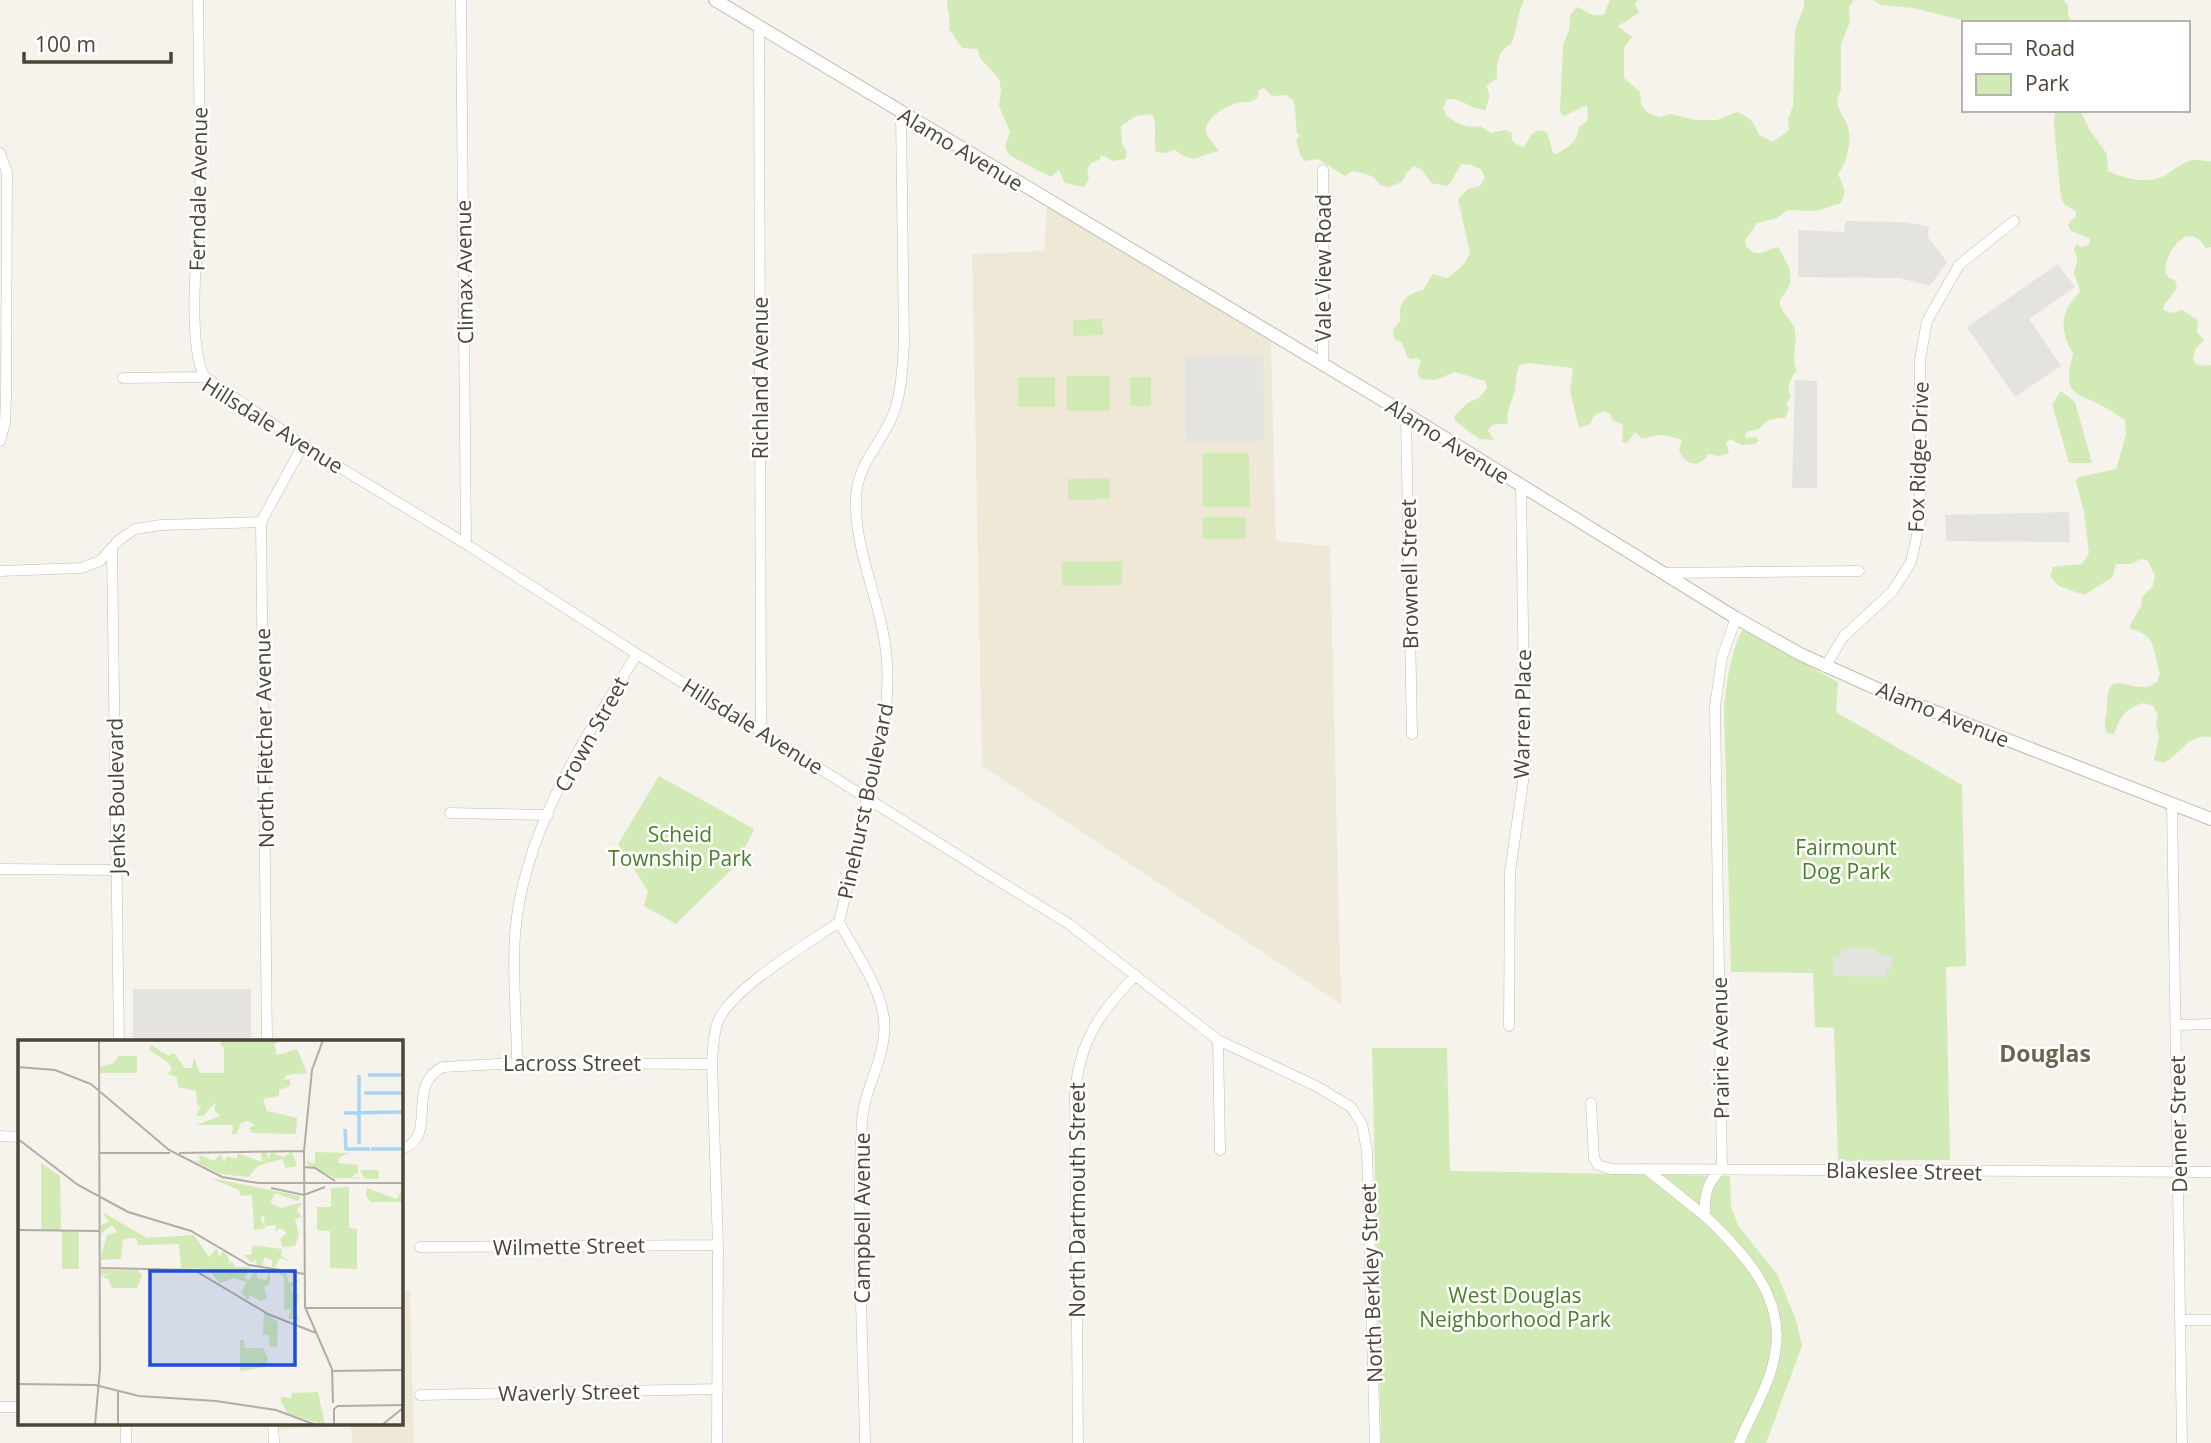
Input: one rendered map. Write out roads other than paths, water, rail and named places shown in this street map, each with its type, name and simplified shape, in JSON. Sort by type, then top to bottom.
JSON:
[{"type":"street","name":"Ferndale Avenue","points":[[198,0],[201,226],[196,249],[196,342],[197,361],[205,377]]},
{"type":"street","name":"Climax Avenue","points":[[461,0],[466,544]]},
{"type":"street","name":"Alamo Avenue","points":[[715,0],[901,114],[1406,414],[1736,618],[1825,667],[2211,819]]},
{"type":"street","name":"Richland Avenue","points":[[759,26],[761,731]]},
{"type":"street","name":"Pinehurst Boulevard","points":[[717,1443],[718,1245],[712,1063],[715,1034],[719,1019],[728,1007],[765,974],[839,922],[885,727],[887,664],[882,622],[858,537],[856,495],[863,466],[893,414],[902,376],[904,344],[901,114]]},
{"type":"street","points":[[0,153],[6,165],[7,187],[6,396],[5,423],[0,441]]},
{"type":"street","name":"Vale View Road","points":[[1323,170],[1323,365]]},
{"type":"street","name":"Fox Ridge Drive","points":[[1825,667],[1844,636],[1892,592],[1911,562],[1920,522],[1920,360],[1927,321],[1959,265],[2014,221]]},
{"type":"street","name":"Hillsdale Avenue","points":[[123,378],[205,377],[303,445],[466,544],[637,654],[1042,906],[1218,1040],[1338,1098],[1351,1107],[1362,1124]]},
{"type":"street","name":"Brownell Street","points":[[1406,414],[1412,734]]},
{"type":"street","name":"North Fletcher Avenue","points":[[267,1040],[261,522],[303,445]]},
{"type":"street","name":"Warren Place","points":[[1509,1026],[1510,872],[1525,768],[1521,486]]},
{"type":"street","points":[[0,571],[81,568],[100,561],[117,541],[135,528],[261,522]]},
{"type":"street","name":"Jenks Boulevard","points":[[112,550],[119,1040]]},
{"type":"street","points":[[1665,573],[1858,571]]},
{"type":"street","name":"Prairie Avenue","points":[[1705,1216],[1706,1192],[1713,1178],[1722,1169],[1715,707],[1721,657],[1736,618]]},
{"type":"street","name":"Crown Street","points":[[517,1063],[515,935],[525,873],[572,763],[637,654]]},
{"type":"street","name":"Denner Street","points":[[2172,804],[2180,1172],[2182,1443]]},
{"type":"street","name":"Crown Street","points":[[450,813],[548,815]]},
{"type":"street","points":[[0,869],[118,870]]},
{"type":"street","name":"Campbell Avenue","points":[[839,922],[878,995],[884,1015],[886,1037],[862,1117],[859,1163],[865,1443]]},
{"type":"street","name":"North Dartmouth Street","points":[[1078,1443],[1077,1066],[1098,1021],[1112,1000],[1136,975]]},
{"type":"street","points":[[2176,1025],[2211,1024]]},
{"type":"street","points":[[1218,1040],[1220,1150]]},
{"type":"street","name":"Lacross Street","points":[[402,1149],[411,1145],[418,1137],[424,1087],[433,1072],[450,1065],[712,1063]]},
{"type":"street","name":"Blakeslee Street","points":[[1591,1103],[1594,1158],[1598,1165],[1611,1169],[2211,1172]]},
{"type":"street","name":"North Berkley Street","points":[[1362,1124],[1367,1151],[1375,1443]]},
{"type":"street","points":[[0,1136],[18,1137]]},
{"type":"street","points":[[1647,1169],[1705,1216],[1753,1269],[1764,1286],[1776,1319],[1776,1353],[1739,1443]]},
{"type":"street","name":"Wilmette Street","points":[[420,1247],[718,1245]]},
{"type":"street","points":[[2180,1320],[2211,1320]]},
{"type":"street","name":"Waverly Street","points":[[420,1395],[718,1389]]},
{"type":"street","points":[[0,1407],[18,1407]]},
{"type":"district","name":"Douglas","points":[[2045,1053]]},
{"type":"park label","name":"Scheid Township Park","points":[[680,846]]},
{"type":"park label","name":"Fairmount Dog Park","points":[[1846,859]]},
{"type":"park label","name":"West Douglas Neighborhood Park","points":[[1515,1307]]}]
